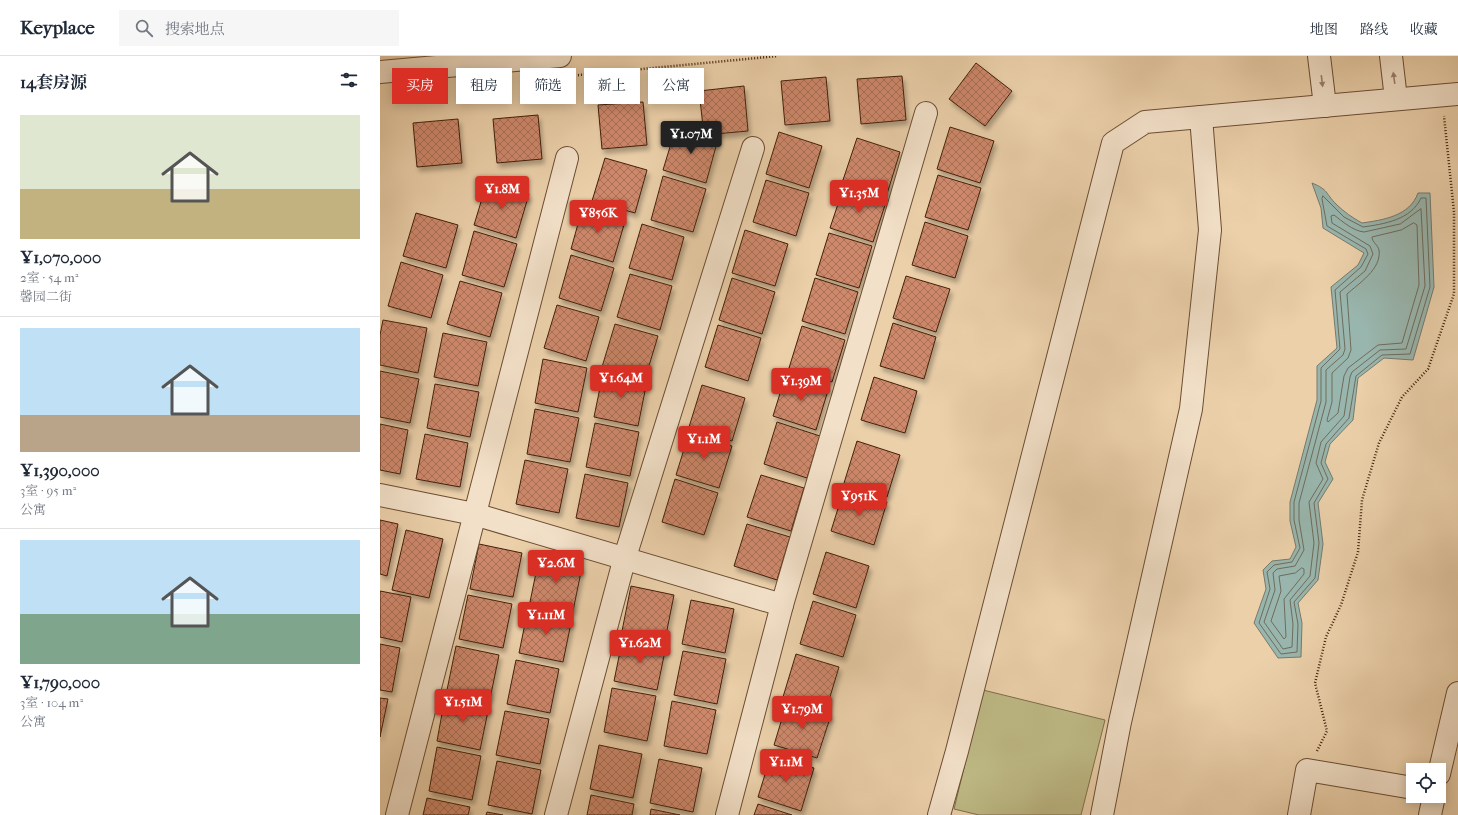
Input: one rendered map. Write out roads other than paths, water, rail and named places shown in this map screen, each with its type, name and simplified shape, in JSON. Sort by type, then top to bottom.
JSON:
[{"type":"street","points":[[1319,56],[1325,106]]},
{"type":"street","points":[[1391,56],[1396,99]]},
{"type":"street","points":[[380,72],[561,66]]},
{"type":"street","points":[[939,815],[957,752],[1113,142],[1145,122],[1450,95]]},
{"type":"street","points":[[728,815],[782,605],[926,113]]},
{"type":"street","points":[[1102,815],[1120,722],[1191,409],[1210,230],[1201,117]]},
{"type":"street","points":[[556,815],[625,557],[753,148]]},
{"type":"street","points":[[397,815],[567,158]]},
{"type":"street","points":[[380,495],[474,514],[625,557],[782,605]]},
{"type":"street","points":[[1442,763],[1458,693]]},
{"type":"street","points":[[1299,815],[1307,770],[1406,787]]},
{"type":"street","points":[[1430,815],[1433,803]]},
{"type":"water","points":[[1312,183],[1324,190],[1339,207],[1362,223],[1395,216],[1409,207],[1418,193],[1430,193],[1434,287],[1413,360],[1384,358],[1358,378],[1353,420],[1330,444],[1325,462],[1333,479],[1318,503],[1323,544],[1318,580],[1298,603],[1302,623],[1301,657],[1278,658],[1254,623],[1266,589],[1263,570],[1272,561],[1290,559],[1296,547],[1290,521],[1290,502],[1317,400],[1317,366],[1337,348],[1331,287],[1358,265],[1364,253],[1323,228],[1321,208]]}]
